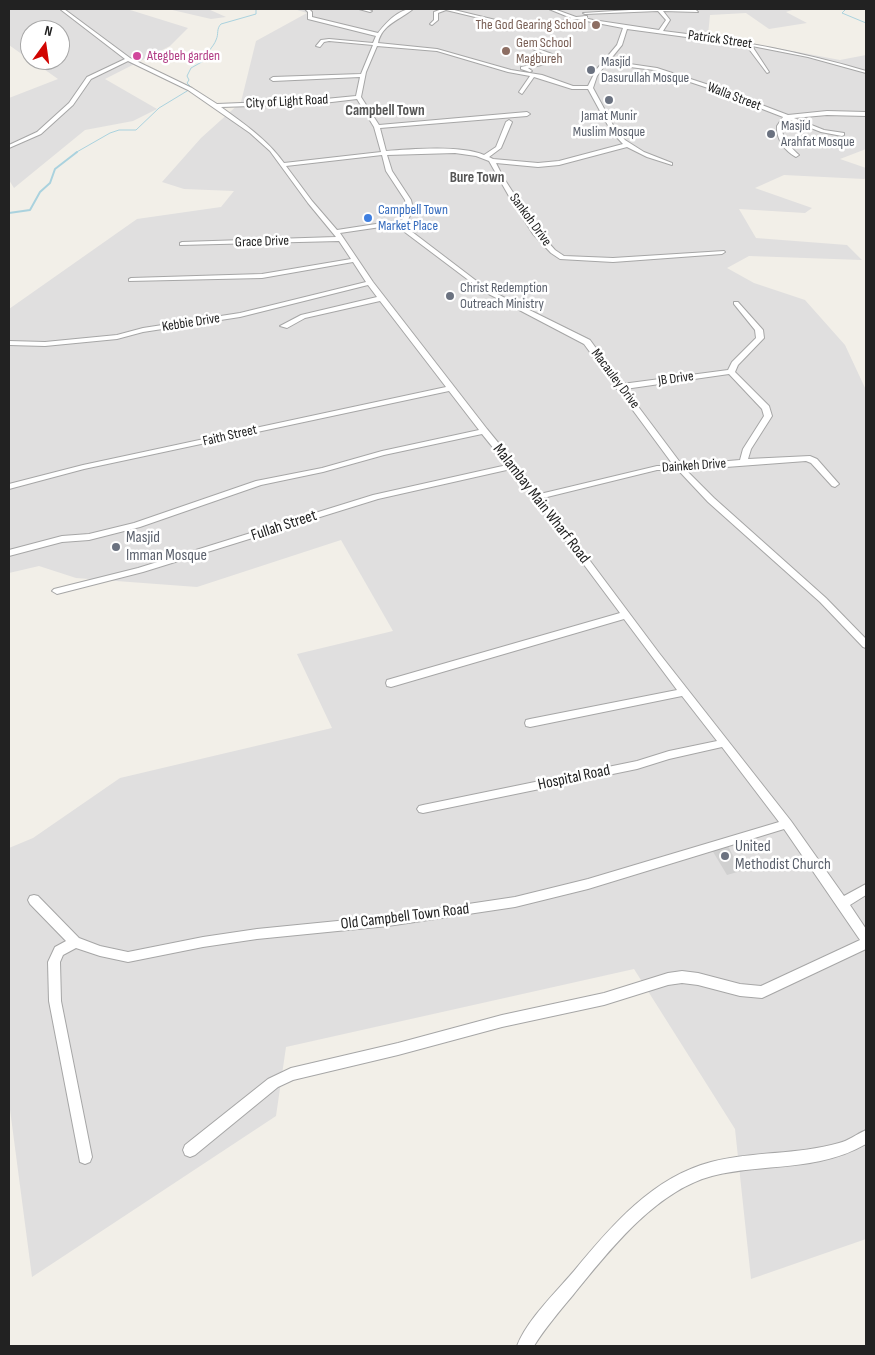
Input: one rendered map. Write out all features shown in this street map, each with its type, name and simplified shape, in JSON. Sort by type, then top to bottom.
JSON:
[{"type":"street","name":"Malambay Main Wharf Road","points":[[62,9],[128,58],[191,90],[216,106],[252,132],[285,164],[310,202],[341,239],[370,283],[484,431],[538,497],[625,614],[787,824],[866,938]]},
{"type":"street","points":[[307,9],[310,12],[310,18],[379,35]]},
{"type":"street","points":[[361,9],[370,11]]},
{"type":"street","points":[[335,232],[404,222],[408,217],[410,209],[408,200],[389,171],[376,127],[358,97],[363,75],[379,35],[390,21],[411,9]]},
{"type":"street","points":[[432,24],[436,20],[436,12],[446,9],[529,29],[537,29],[584,15],[660,10],[696,11]]},
{"type":"street","points":[[551,9],[576,18]]},
{"type":"street","points":[[660,10],[668,20],[660,32]]},
{"type":"street","name":"Patrick Street","points":[[584,15],[625,28],[748,44],[792,52],[866,72]]},
{"type":"street","points":[[590,88],[592,80],[620,45],[625,28]]},
{"type":"street","points":[[318,46],[323,41],[329,40],[437,50],[510,71],[531,74],[572,87],[590,88],[600,101],[617,136],[627,145],[670,164]]},
{"type":"street","points":[[748,44],[767,72]]},
{"type":"street","points":[[531,74],[523,67],[558,60],[535,48]]},
{"type":"street","points":[[10,147],[39,133],[71,104],[89,78],[128,58]]},
{"type":"street","name":"Walla Street","points":[[605,62],[655,69],[710,87],[824,132],[842,134]]},
{"type":"street","points":[[522,92],[531,74]]},
{"type":"street","points":[[273,79],[363,75]]},
{"type":"street","name":"City of Light Road","points":[[216,106],[314,102],[358,97]]},
{"type":"street","points":[[376,127],[527,114]]},
{"type":"street","points":[[796,155],[787,148],[779,132],[780,124],[787,117],[866,114]]},
{"type":"street","points":[[485,157],[498,148],[509,122]]},
{"type":"street","points":[[285,164],[383,152],[441,152],[485,157],[492,161],[538,165],[567,162],[627,145]]},
{"type":"street","name":"Sankoh Drive","points":[[492,161],[497,173],[521,210],[542,238],[562,258],[613,260],[722,252]]},
{"type":"street","name":"Macauley Drive","points":[[404,222],[404,229],[410,235],[485,290],[587,342],[680,468],[718,506],[823,600],[866,645]]},
{"type":"street","name":"Grace Drive","points":[[182,244],[341,239]]},
{"type":"street","points":[[131,280],[262,276],[354,260]]},
{"type":"street","name":"Kebbie Drive","points":[[9,343],[45,344],[117,337],[143,330],[240,315],[370,283]]},
{"type":"street","points":[[284,326],[303,316],[383,298]]},
{"type":"street","points":[[731,372],[735,364],[760,338],[759,330],[736,303]]},
{"type":"street","name":"JB Drive","points":[[620,387],[731,372]]},
{"type":"street","name":"Dainkeh Drive","points":[[538,497],[657,468],[680,468],[743,462],[747,449],[764,425],[768,411],[731,372]]},
{"type":"street","name":"Faith Street","points":[[9,487],[46,475],[452,388]]},
{"type":"street","points":[[9,553],[62,539],[89,537],[137,525],[258,483],[323,470],[382,453],[484,431]]},
{"type":"street","points":[[743,462],[807,458],[814,461],[834,484]]},
{"type":"street","name":"Fullah Street","points":[[57,591],[140,570],[376,497],[513,466]]},
{"type":"street","points":[[391,683],[625,614]]},
{"type":"street","points":[[530,723],[685,692]]},
{"type":"street","name":"Hospital Road","points":[[423,809],[637,765],[669,755],[724,743]]},
{"type":"street","name":"Old Campbell Town Road","points":[[34,900],[75,942],[100,951],[128,957],[212,940],[388,921],[515,902],[588,884],[787,824]]},
{"type":"street","points":[[842,903],[866,889]]},
{"type":"street","points":[[75,942],[59,950],[54,962],[55,1001],[85,1158]]},
{"type":"street","points":[[190,1150],[273,1083],[291,1074],[398,1049],[502,1021],[604,999],[668,980],[682,978],[698,979],[740,990],[762,992],[866,943]]},
{"type":"street","points":[[525,1346],[539,1324],[612,1237],[672,1185],[691,1175],[711,1169],[814,1156],[838,1151],[866,1137]]},
{"type":"shaded area","points":[[9,9],[127,9],[188,28],[170,46],[105,79],[157,109],[133,121],[85,130],[14,188],[9,180],[9,98],[58,79],[45,70],[70,70],[70,20],[20,20],[20,53],[9,45]]},
{"type":"shaded area","points":[[168,9],[208,9],[226,17],[211,19]]},
{"type":"shaded area","points":[[294,9],[795,9],[786,12],[807,23],[769,29],[746,13],[710,15],[708,35],[840,60],[866,55],[866,149],[840,159],[866,168],[866,178],[784,175],[755,188],[812,208],[805,213],[739,209],[756,238],[847,245],[862,260],[749,256],[727,268],[754,283],[805,300],[845,345],[866,390],[866,1239],[751,1279],[735,1129],[634,969],[286,1047],[276,1116],[32,1277],[9,1102],[9,848],[33,838],[120,778],[332,728],[297,654],[393,631],[341,540],[197,587],[76,578],[39,566],[9,573],[9,309],[137,219],[221,207],[234,191],[184,189],[162,182],[201,138],[241,102],[256,41],[307,13]]},
{"type":"shaded area","name":"United Methodist Church","points":[[728,846],[741,871],[727,875],[712,850]]},
{"type":"waterway","points":[[75,153],[110,133],[119,130],[136,130],[159,108],[192,88],[187,83],[189,80],[187,76],[191,68],[207,59],[208,53],[217,38],[219,26],[256,14],[256,9]]},
{"type":"waterway","points":[[846,9],[842,13],[866,23]]},
{"type":"waterway","points":[[9,213],[30,210],[40,192],[50,183],[55,169],[77,152]]},
{"type":"place","name":"The God Gearing School","points":[[596,25]]},
{"type":"place","name":"Gem School Magbureh","points":[[506,51]]},
{"type":"place","name":"Ategbeh garden","points":[[137,56]]},
{"type":"place","name":"Masjid Dasurullah Mosque","points":[[591,70]]},
{"type":"place","name":"Jamat Munir Muslim Mosque","points":[[609,100]]},
{"type":"place","name":"Masjid Arahfat Mosque","points":[[771,134]]},
{"type":"place","name":"Campbell Town Market Place","points":[[368,218]]},
{"type":"place","name":"Christ Redemption Outreach Ministry","points":[[450,296]]},
{"type":"place","name":"Masjid Imman Mosque","points":[[116,547]]},
{"type":"place","name":"United Methodist Church","points":[[725,856]]},
{"type":"district","name":"Campbell Town","points":[[385,111]]},
{"type":"district","name":"Bure Town","points":[[477,178]]}]
